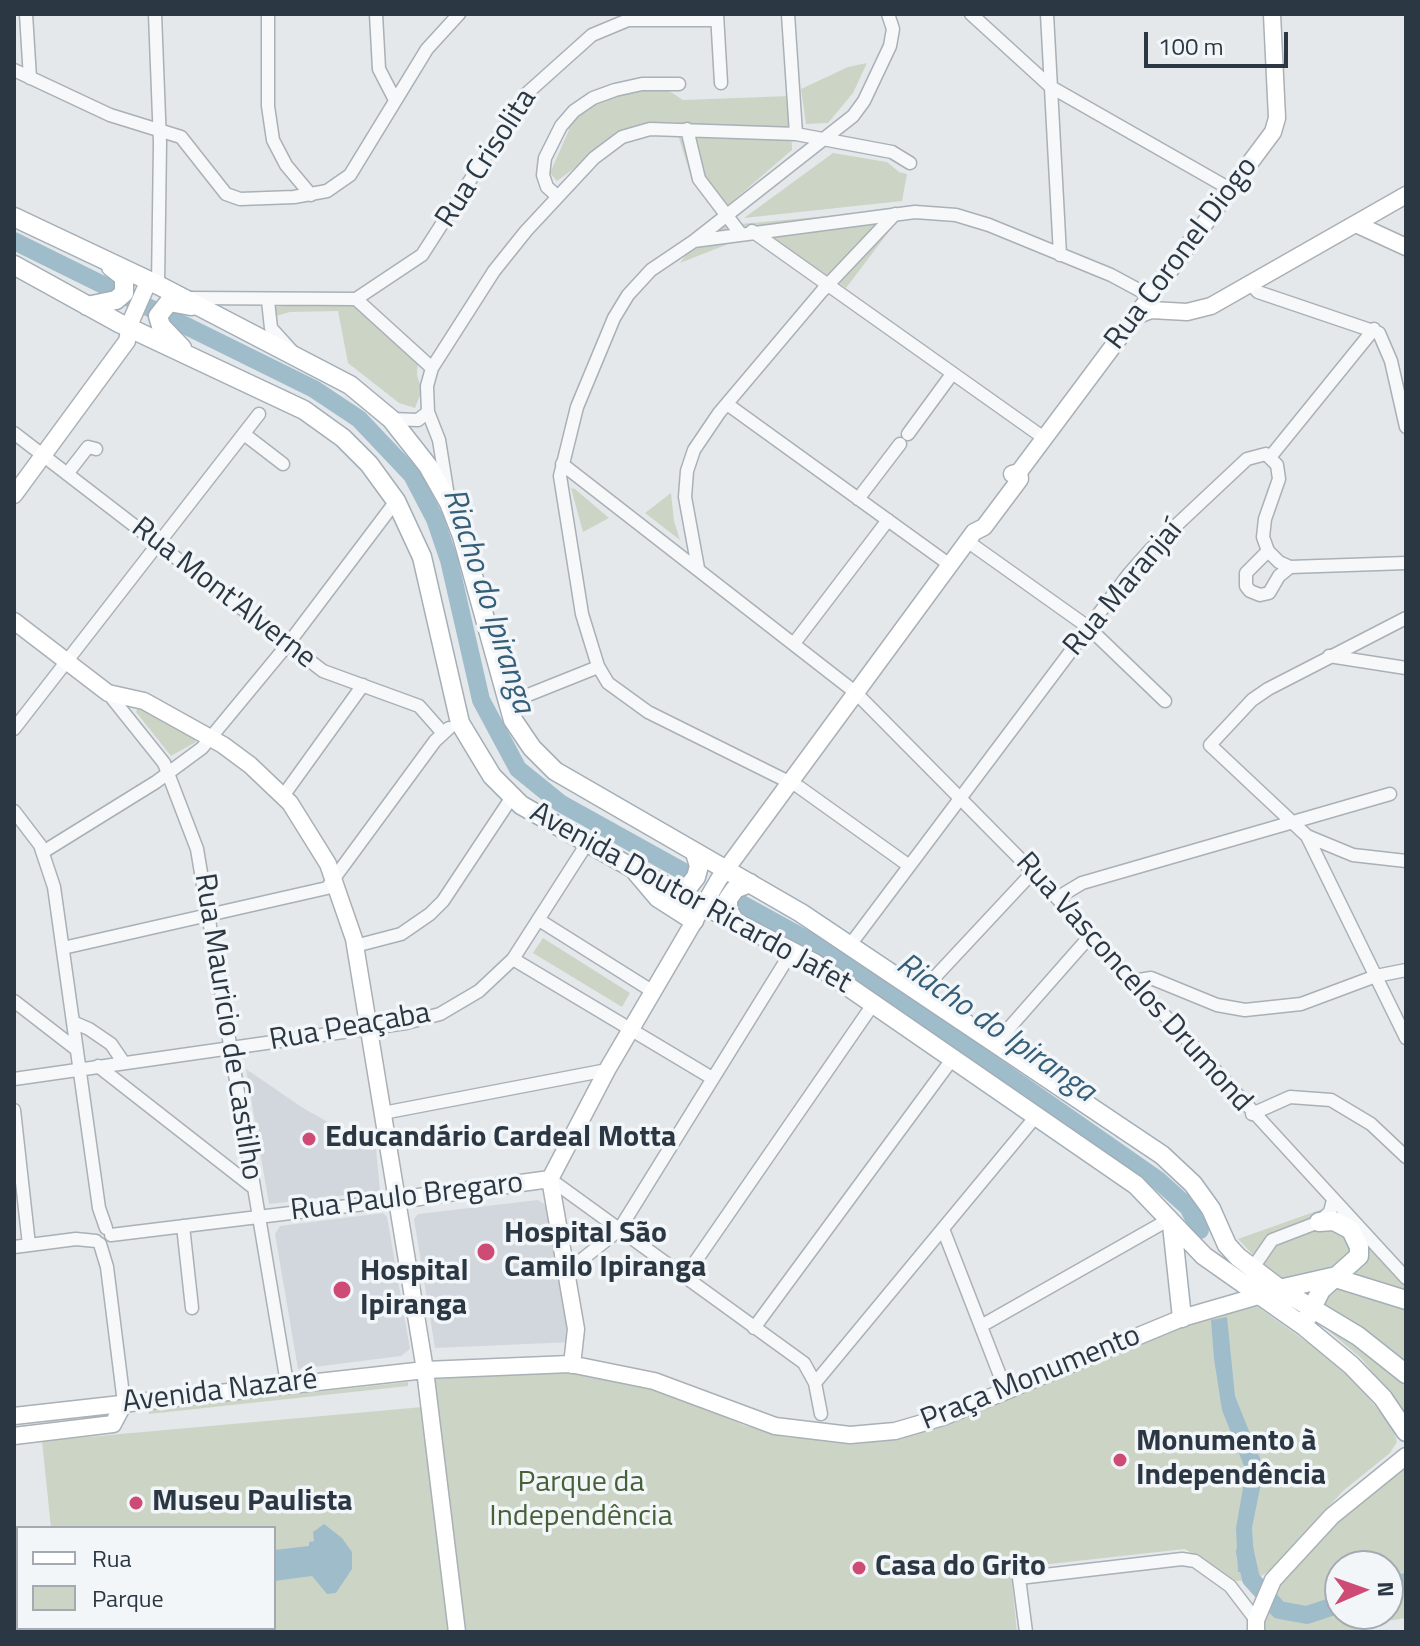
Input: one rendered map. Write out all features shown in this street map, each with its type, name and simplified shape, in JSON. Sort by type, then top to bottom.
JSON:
[{"type":"main road","points":[[14,217],[154,280],[180,300],[160,310],[158,320],[189,356]]},
{"type":"main road","points":[[87,306],[124,293],[124,277],[102,259]]},
{"type":"main road","name":"Avenida Doutor Ricardo Jafet","points":[[14,265],[87,306],[304,410],[343,438],[369,464],[396,501],[422,557],[460,723],[492,776],[512,797],[547,822],[792,951],[874,1003],[1136,1185],[1204,1256],[1258,1296]]},
{"type":"main road","name":"Avenida Doutor Ricardo Jafet","points":[[180,300],[293,352],[350,385],[391,419],[428,466],[449,503],[462,536],[513,720],[532,748],[555,771],[695,853],[722,874],[750,883],[850,945],[1178,1169],[1211,1209],[1227,1245],[1252,1269],[1280,1289]]},
{"type":"main road","points":[[676,889],[689,886],[696,877],[699,866],[695,853]]},
{"type":"main road","points":[[634,869],[642,883],[658,898],[694,921]]},
{"type":"main road","points":[[734,920],[728,910],[728,899],[735,889],[750,883]]},
{"type":"main road","points":[[1170,1222],[1182,1318]]},
{"type":"main road","points":[[1305,1327],[1310,1306],[1332,1277],[1354,1263],[1359,1247],[1355,1235],[1344,1225],[1319,1222]]},
{"type":"main road","points":[[1332,1277],[1406,1300]]},
{"type":"main road","name":"Praça Monumento","points":[[1258,1296],[1332,1277]]},
{"type":"main road","points":[[1280,1289],[1388,1357],[1406,1374]]},
{"type":"main road","points":[[1258,1296],[1305,1327],[1351,1365],[1383,1398],[1406,1432]]},
{"type":"street","points":[[26,14],[30,78]]},
{"type":"street","points":[[14,495],[134,328],[154,280],[160,129],[155,14]]},
{"type":"street","points":[[268,14],[268,106],[273,140],[286,165],[311,195]]},
{"type":"street","points":[[376,14],[379,69],[395,100]]},
{"type":"street","points":[[14,70],[110,115],[160,129],[187,141],[204,171],[226,194],[240,199],[311,195],[339,186],[350,175],[427,49],[459,14]]},
{"type":"street","points":[[788,14],[796,134]]},
{"type":"street","points":[[888,14],[893,37],[872,86],[853,116],[694,241],[651,270],[628,295],[614,318],[577,407],[562,464],[560,493],[582,614],[598,667],[608,683],[648,712],[799,787],[908,865]]},
{"type":"street","points":[[971,14],[1051,87],[1230,189]]},
{"type":"street","points":[[1047,14],[1060,255]]},
{"type":"street","name":"Rua Coronel Diogo","points":[[722,874],[971,536],[977,521],[1013,474],[1019,472],[1277,124],[1272,14]]},
{"type":"street","name":"Rua Crisolita","points":[[356,299],[413,265],[431,245],[510,114],[565,56],[599,30],[616,23],[676,17],[717,17]]},
{"type":"street","points":[[717,17],[721,83]]},
{"type":"street","points":[[556,195],[547,187],[543,175],[545,158],[561,126],[574,111],[593,98],[615,90],[642,84],[679,84]]},
{"type":"street","points":[[449,503],[439,440],[428,412],[427,386],[432,368],[494,271],[556,195],[594,158],[622,137],[650,129],[796,134],[897,153],[910,163]]},
{"type":"street","points":[[687,129],[699,179],[725,214],[746,232],[827,285],[1044,438]]},
{"type":"street","points":[[1134,317],[1151,310],[1199,310],[1251,284],[1406,195]]},
{"type":"street","points":[[694,241],[895,214],[930,212],[956,215],[1060,255],[1180,312]]},
{"type":"street","points":[[698,568],[685,497],[687,471],[707,428],[827,285],[895,214]]},
{"type":"street","points":[[1356,224],[1406,247]]},
{"type":"street","points":[[1251,284],[1258,292],[1374,329],[1384,342],[1391,361],[1406,427]]},
{"type":"street","points":[[180,300],[356,299],[432,368]]},
{"type":"street","points":[[268,301],[271,328],[293,352]]},
{"type":"street","points":[[1374,329],[1271,456],[1279,479],[1264,526],[1268,551],[1279,562],[1290,567],[1406,563]]},
{"type":"street","points":[[858,499],[952,374]]},
{"type":"street","points":[[727,404],[950,565]]},
{"type":"street","points":[[391,419],[418,420],[428,412]]},
{"type":"street","points":[[14,729],[259,414]]},
{"type":"street","name":"Rua Mont'Alverne","points":[[14,433],[323,671],[419,706],[442,732]]},
{"type":"street","points":[[244,434],[283,464]]},
{"type":"street","points":[[67,474],[86,448],[96,449]]},
{"type":"street","name":"Rua Maranjaí","points":[[850,945],[1088,627],[1150,550],[1239,466],[1255,454],[1271,456]]},
{"type":"street","name":"Rua Vasconcelos Drumond","points":[[562,464],[795,642],[855,692],[1033,872],[1252,1114],[1406,1278]]},
{"type":"street","points":[[43,852],[168,773],[211,739],[288,644],[396,501]]},
{"type":"street","points":[[795,642],[888,520]]},
{"type":"street","points":[[971,536],[1088,627],[1165,701]]},
{"type":"street","points":[[1268,551],[1246,573],[1246,586],[1250,591],[1260,595],[1269,593],[1279,576],[1290,567]]},
{"type":"street","points":[[1406,618],[1329,656],[1252,700],[1210,745],[1307,836],[1406,1038]]},
{"type":"street","points":[[14,621],[108,693],[144,701],[250,765],[283,796],[308,829],[335,880],[355,946],[425,1370],[457,1632]]},
{"type":"street","points":[[1329,656],[1406,668]]},
{"type":"street","points":[[508,703],[598,667]]},
{"type":"street","points":[[283,796],[363,685]]},
{"type":"street","name":"Rua Mauricio de Castilho","points":[[108,693],[149,742],[168,773],[190,824],[209,916],[287,1383]]},
{"type":"street","points":[[63,948],[321,891],[335,880],[442,732],[460,723]]},
{"type":"street","points":[[1057,898],[1082,883],[1390,794]]},
{"type":"street","points":[[355,946],[401,934],[430,914],[443,901],[512,797]]},
{"type":"street","points":[[14,811],[28,826],[43,852],[54,887],[124,1403]]},
{"type":"street","points":[[1307,836],[1353,855]]},
{"type":"street","name":"Rua Peaçaba","points":[[14,1079],[369,1028],[440,1014],[479,991],[513,959],[588,842]]},
{"type":"street","points":[[1320,860],[1353,855],[1406,861]]},
{"type":"street","points":[[920,993],[1033,872]]},
{"type":"street","name":"Rua Paulo Bregaro","points":[[14,1247],[550,1179],[630,1029],[722,874]]},
{"type":"street","points":[[539,920],[652,991]]},
{"type":"street","points":[[995,1044],[1091,935]]},
{"type":"street","points":[[565,1273],[619,1230],[792,951]]},
{"type":"street","points":[[513,959],[712,1078]]},
{"type":"street","points":[[1133,981],[1151,978],[1217,1005],[1245,1010],[1301,1004],[1376,976],[1406,970]]},
{"type":"street","points":[[14,1001],[76,1049]]},
{"type":"street","points":[[684,1278],[874,1003]]},
{"type":"street","points":[[73,1022],[111,1044],[124,1063]]},
{"type":"street","points":[[754,1328],[953,1058]]},
{"type":"street","points":[[98,1066],[254,1188]]},
{"type":"street","points":[[383,1113],[607,1070]]},
{"type":"street","points":[[1252,1114],[1290,1097],[1331,1100],[1371,1124],[1406,1157]]},
{"type":"street","points":[[14,1110],[29,1245]]},
{"type":"street","points":[[815,1383],[1037,1115]]},
{"type":"street","points":[[550,1179],[804,1363],[815,1383],[821,1414]]},
{"type":"street","points":[[550,1179],[576,1329],[572,1365]]},
{"type":"street","points":[[1252,1269],[1265,1246],[1279,1235],[1319,1222],[1330,1212],[1333,1200]]},
{"type":"street","points":[[981,1326],[1170,1222]]},
{"type":"street","points":[[183,1226],[192,1308]]},
{"type":"street","points":[[943,1229],[1006,1391]]},
{"type":"street","name":"Praça Monumento","points":[[425,1370],[572,1365],[654,1381],[775,1426],[850,1435],[919,1425],[1182,1318],[1258,1296]]},
{"type":"street","name":"Avenida Nazaré","points":[[14,1416],[287,1383],[425,1370]]},
{"type":"street","name":"Avenida Nazaré","points":[[14,1436],[113,1424],[124,1403]]},
{"type":"street","points":[[1257,1621],[1270,1585],[1315,1532],[1406,1456]]},
{"type":"street","points":[[1026,1632],[1019,1578],[1189,1559],[1230,1586],[1257,1621]]},
{"type":"shaded area","name":"Educandário Cardeal Motta","points":[[246,1069],[303,1108],[376,1149],[380,1191],[269,1204]]},
{"type":"shaded area","name":"Hospital São Camilo Ipiranga","points":[[538,1200],[546,1205],[572,1342],[435,1348],[414,1219],[418,1214]]},
{"type":"shaded area","name":"Hospital Ipiranga","points":[[383,1213],[387,1217],[410,1349],[401,1356],[298,1369],[275,1234],[280,1226]]},
{"type":"green space","points":[[867,63],[853,93],[828,123],[806,124],[801,89],[848,67]]},
{"type":"green space","points":[[663,87],[683,100],[790,96],[792,150],[728,205],[740,224],[906,209],[846,288],[761,231],[680,263],[718,213],[692,180],[674,122],[628,128],[557,181],[550,173],[569,130],[565,124],[598,99],[601,102],[617,93]]},
{"type":"green space","points":[[833,153],[887,162],[899,172],[907,174],[902,201],[744,218]]},
{"type":"green space","points":[[355,301],[418,361],[417,375],[422,390],[415,408],[399,403],[348,363],[338,311],[290,312],[273,317],[272,307]]},
{"type":"green space","points":[[571,488],[575,489],[609,518],[583,532]]},
{"type":"green space","points":[[671,493],[674,521],[680,540],[645,513]]},
{"type":"green space","points":[[138,706],[196,742],[171,756],[136,712]]},
{"type":"green space","points":[[543,938],[630,993],[622,1007],[533,953]]},
{"type":"green space","points":[[1328,1207],[1334,1208],[1359,1231],[1406,1285],[1406,1414],[1361,1358],[1312,1317],[1238,1239]]},
{"type":"green space","name":"Parque da Independência","points":[[1255,1305],[1339,1365],[1392,1425],[1397,1442],[1390,1453],[1343,1491],[1269,1571],[1255,1580],[1236,1581],[1185,1549],[1023,1567],[1012,1582],[1017,1632],[461,1632],[435,1379],[577,1369],[673,1393],[743,1425],[784,1437],[850,1442],[1185,1324]]},
{"type":"green space","points":[[408,1382],[408,1386],[149,1414],[149,1410]]},
{"type":"green space","name":"Parque da Independência","points":[[423,1407],[449,1632],[14,1632],[16,1536],[16,1630],[276,1630],[276,1526],[51,1526],[42,1441]]},
{"type":"green space","points":[[1406,1465],[1406,1618],[1404,1550],[1324,1550],[1324,1630],[1362,1630],[1358,1632],[1258,1632],[1270,1588],[1338,1518]]},
{"type":"water","points":[[1227,1317],[1235,1396],[1261,1461],[1262,1478],[1252,1528],[1255,1573],[1238,1572],[1236,1528],[1246,1471],[1222,1410],[1214,1359],[1211,1320]]},
{"type":"water","points":[[324,1524],[342,1538],[352,1552],[352,1569],[336,1593],[327,1594],[312,1576],[276,1581],[276,1550],[309,1546],[309,1542],[314,1541],[313,1532]]},
{"type":"waterway","name":"Riacho do Ipiranga","points":[[14,241],[314,389],[359,419],[412,475],[435,519],[449,560],[481,700],[518,769],[560,803],[686,873]]},
{"type":"waterway","name":"Riacho do Ipiranga","points":[[736,901],[838,957],[1158,1180],[1188,1207],[1200,1230]]},
{"type":"waterway","name":"Riacho do Ipiranga","points":[[1245,1552],[1251,1579],[1279,1610],[1307,1615],[1324,1609]]},
{"type":"place","name":"Educandário Cardeal Motta","points":[[309,1139]]},
{"type":"place","name":"Hospital São Camilo Ipiranga","points":[[486,1252]]},
{"type":"place","name":"Hospital Ipiranga","points":[[342,1290]]},
{"type":"place","name":"Monumento à Independência","points":[[1120,1460]]},
{"type":"place","name":"Museu Paulista","points":[[136,1503]]},
{"type":"place","name":"Casa do Grito","points":[[859,1568]]}]
